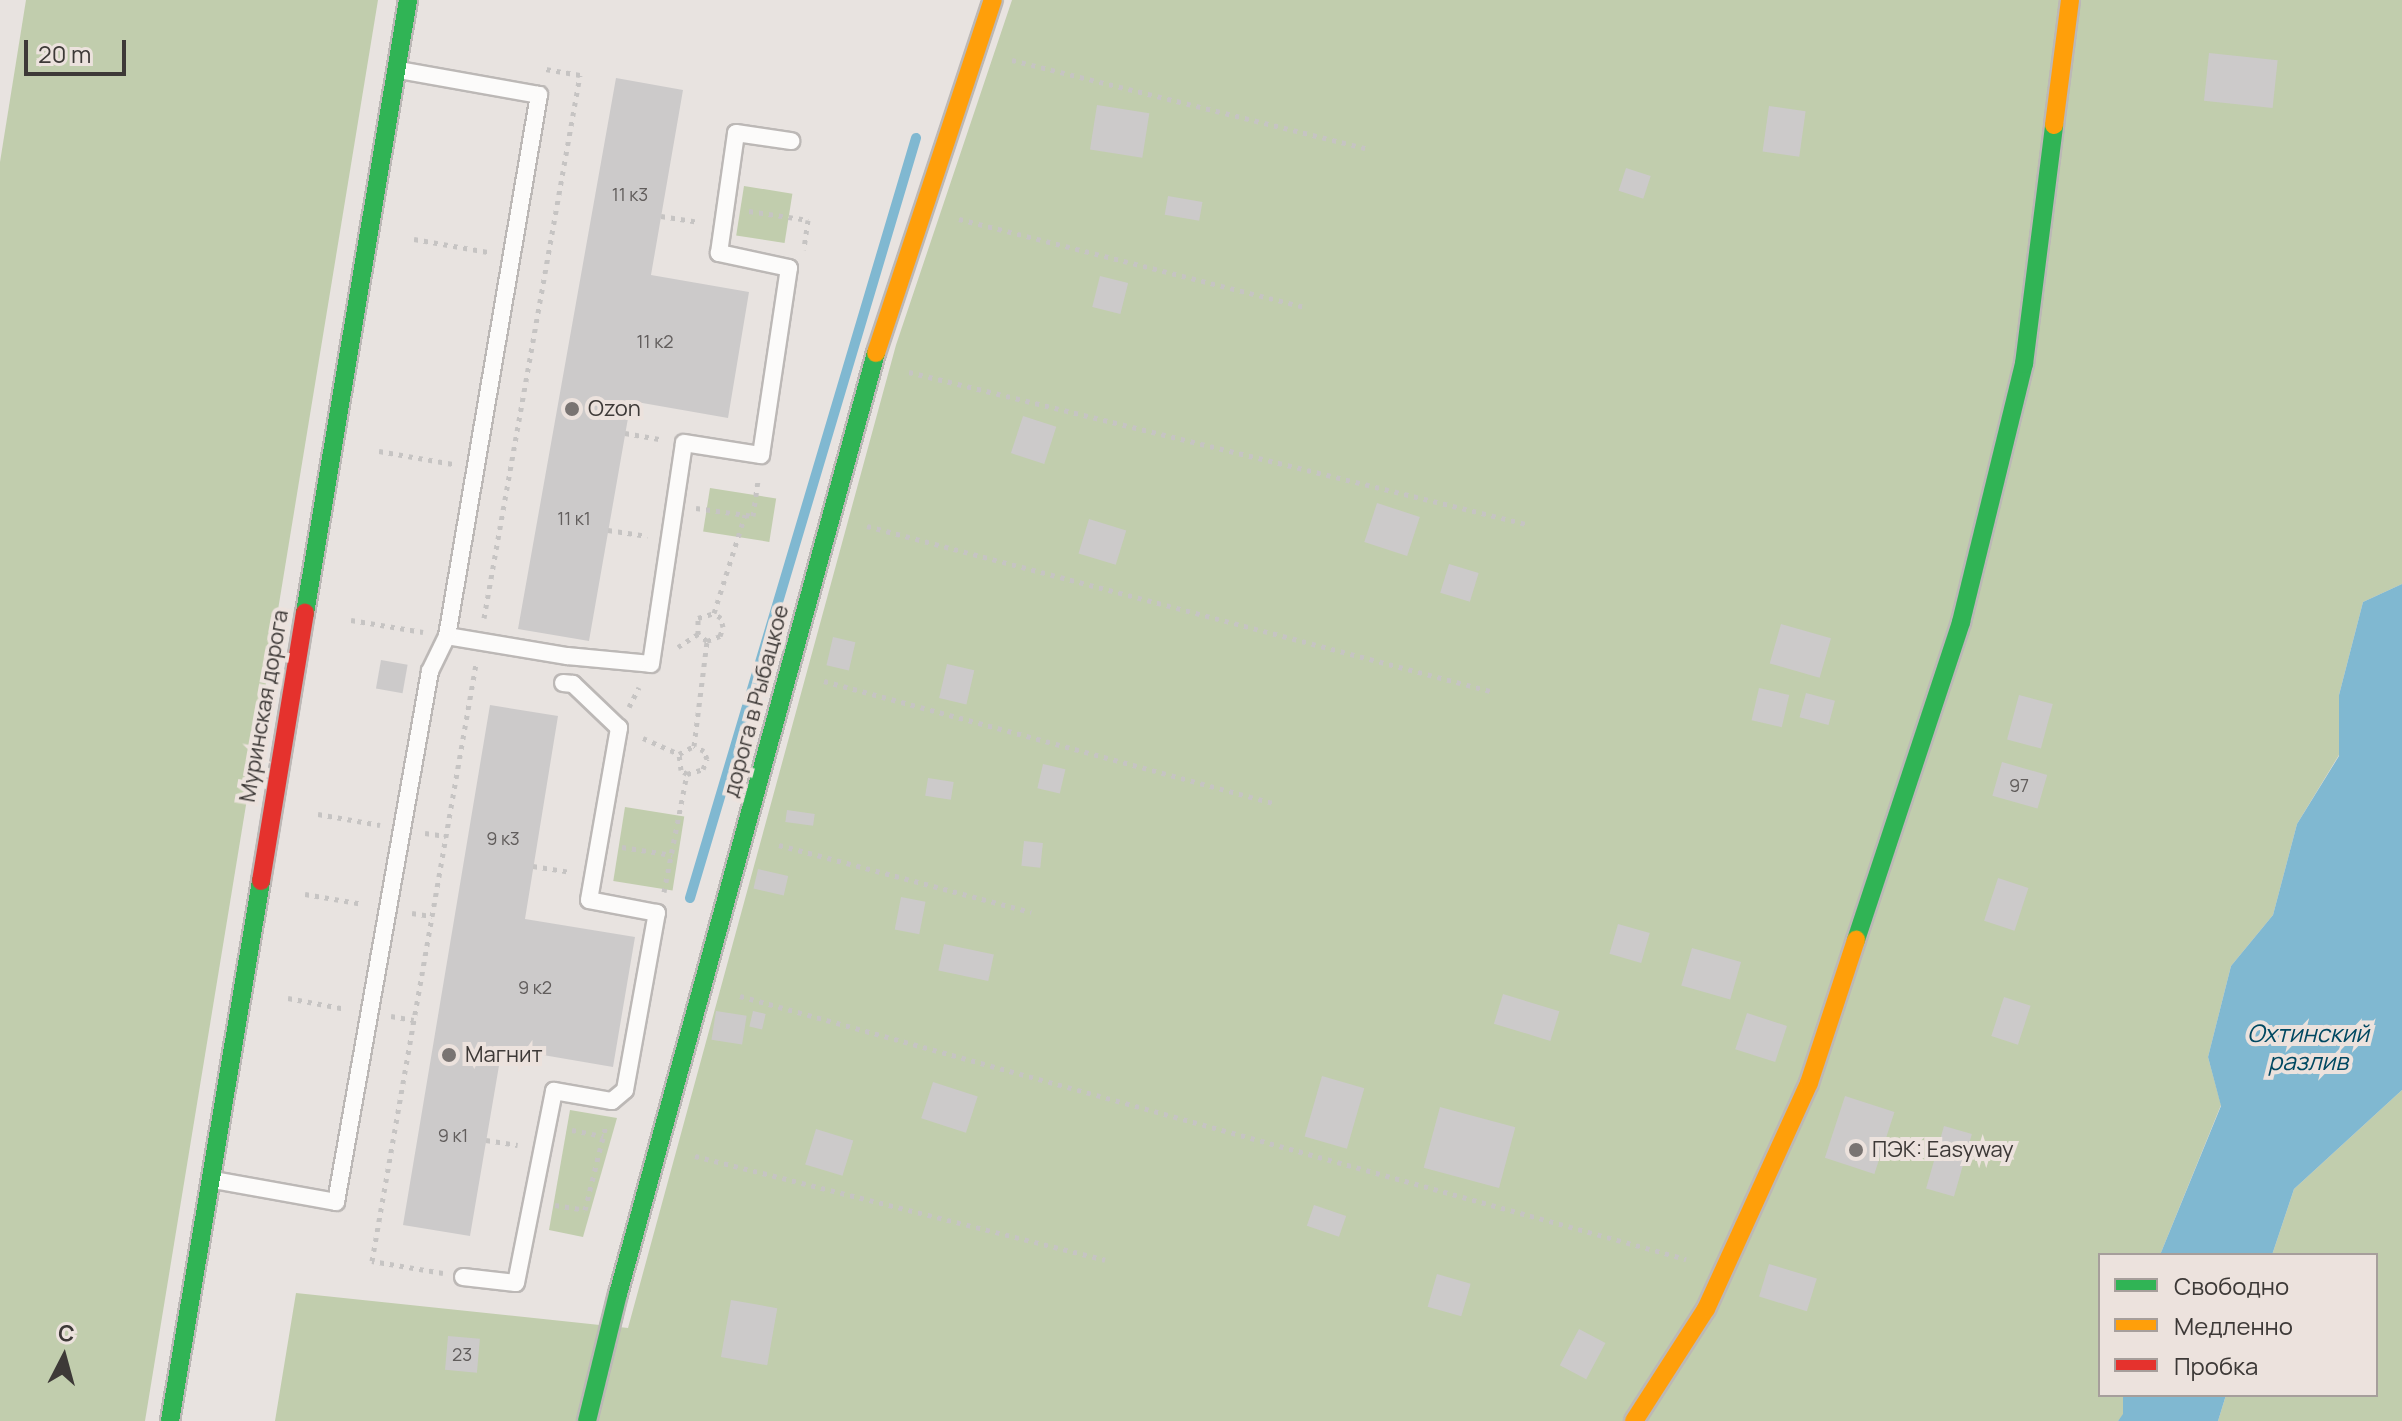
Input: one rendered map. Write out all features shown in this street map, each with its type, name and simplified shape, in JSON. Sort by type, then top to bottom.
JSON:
[{"type":"street","name":"Муринская дорога","points":[[170,1421],[208,1179],[408,0]]},
{"type":"street","name":"дорога в Рыбацкое","points":[[587,1421],[658,1147],[873,363],[993,0]]},
{"type":"street","points":[[1634,1421],[1706,1309],[1721,1269],[1809,1083],[1961,622],[2024,364],[2070,0]]},
{"type":"lane","points":[[208,1179],[336,1202],[430,671],[447,636],[476,468],[539,95],[397,69]]},
{"type":"lane","points":[[447,636],[567,656],[651,664],[684,443],[761,455],[789,268],[719,253],[736,133],[791,141]]},
{"type":"lane","points":[[463,1277],[516,1283],[554,1091],[612,1101],[625,1090],[657,913],[589,900],[619,728],[573,684],[563,683]]},
{"type":"path","points":[[976,51],[1365,148]]},
{"type":"path","points":[[725,208],[808,220],[803,259],[789,268]]},
{"type":"path","points":[[924,210],[1305,307]]},
{"type":"path","points":[[661,216],[723,226]]},
{"type":"path","points":[[414,239],[547,263]]},
{"type":"path","points":[[873,363],[1526,524]]},
{"type":"path","points":[[625,433],[684,443]]},
{"type":"path","points":[[379,451],[509,474]]},
{"type":"path","points":[[674,504],[753,516],[761,455]]},
{"type":"path","points":[[714,613],[745,515]]},
{"type":"path","points":[[831,516],[1494,692]]},
{"type":"path","points":[[608,530],[669,539]]},
{"type":"path","points":[[698,634],[698,618],[714,613]]},
{"type":"path","points":[[707,641],[720,636],[723,627],[721,618],[714,613]]},
{"type":"path","points":[[351,620],[447,636]]},
{"type":"path","points":[[679,754],[619,728],[651,664],[698,634]]},
{"type":"path","points":[[698,634],[707,641]]},
{"type":"path","points":[[694,746],[707,641]]},
{"type":"path","points":[[789,671],[1277,804]]},
{"type":"path","points":[[679,754],[694,746]]},
{"type":"path","points":[[687,774],[703,769],[707,759],[704,751],[694,746]]},
{"type":"path","points":[[679,754],[681,770],[687,774]]},
{"type":"path","points":[[657,913],[672,855],[687,774]]},
{"type":"path","points":[[743,836],[1031,912]]},
{"type":"path","points":[[599,843],[672,855]]},
{"type":"path","points":[[533,866],[593,875]]},
{"type":"path","points":[[702,985],[1721,1269]]},
{"type":"path","points":[[532,1200],[585,1210],[612,1101]]},
{"type":"path","points":[[547,1125],[603,1136]]},
{"type":"path","points":[[658,1147],[1105,1260]]},
{"type":"green space","points":[[26,0],[378,0],[145,1421],[0,1421],[0,162]]},
{"type":"green space","points":[[1012,0],[2402,0],[2402,584],[2363,602],[2339,695],[2339,755],[2297,824],[2273,915],[2231,966],[2208,1057],[2221,1105],[2161,1253],[2098,1253],[2098,1397],[2123,1397],[2123,1415],[2118,1421],[275,1421],[296,1293],[628,1328],[896,345]]},
{"type":"green space","points":[[744,186],[792,194],[785,243],[736,235]]},
{"type":"green space","points":[[710,488],[776,498],[769,542],[703,531]]},
{"type":"green space","points":[[625,807],[684,816],[673,890],[613,881]]},
{"type":"green space","points":[[2402,1090],[2402,1421],[2218,1421],[2225,1397],[2378,1397],[2378,1253],[2273,1253],[2294,1189]]},
{"type":"green space","points":[[570,1110],[617,1118],[583,1237],[549,1230]]},
{"type":"water","name":"Охтинский разлив","points":[[2402,584],[2402,1090],[2294,1189],[2273,1253],[2161,1253],[2221,1106],[2208,1057],[2231,966],[2273,915],[2297,824],[2339,756],[2339,695],[2363,602]]},
{"type":"water","points":[[2123,1397],[2225,1397],[2218,1421],[2118,1421],[2123,1414]]},
{"type":"building","points":[[2209,53],[2278,60],[2273,108],[2204,101]]},
{"type":"building","points":[[616,78],[683,90],[651,275],[749,292],[728,418],[631,401],[589,641],[518,629]]},
{"type":"building","points":[[1097,105],[1149,113],[1142,158],[1090,149]]},
{"type":"building","points":[[1769,106],[1806,111],[1799,157],[1763,152]]},
{"type":"building","points":[[1626,168],[1651,176],[1643,199],[1619,191]]},
{"type":"building","points":[[1168,196],[1202,202],[1199,221],[1165,215]]},
{"type":"building","points":[[1100,276],[1128,283],[1120,314],[1092,307]]},
{"type":"building","points":[[1023,416],[1056,427],[1044,464],[1011,453]]},
{"type":"building","points":[[1377,503],[1420,517],[1407,556],[1364,542]]},
{"type":"building","points":[[1089,519],[1126,530],[1116,565],[1078,553]]},
{"type":"building","points":[[1449,564],[1479,573],[1470,602],[1440,593]]},
{"type":"building","points":[[1781,624],[1831,638],[1820,678],[1770,663]]},
{"type":"building","points":[[833,637],[855,642],[849,670],[826,665]]},
{"type":"building","points":[[381,660],[408,665],[403,693],[376,689]]},
{"type":"building","points":[[947,664],[974,670],[966,704],[939,698]]},
{"type":"building","points":[[1759,688],[1789,695],[1782,727],[1752,720]]},
{"type":"building","points":[[1806,693],[1835,701],[1829,725],[1800,717]]},
{"type":"building","points":[[2019,695],[2053,704],[2041,748],[2007,739]]},
{"type":"building","points":[[490,705],[558,716],[525,919],[635,937],[613,1067],[502,1048],[470,1236],[403,1225]]},
{"type":"building","points":[[2002,762],[2047,775],[2038,809],[1992,796]]},
{"type":"building","points":[[1043,764],[1065,769],[1060,794],[1037,788]]},
{"type":"building","points":[[928,778],[954,782],[951,800],[925,796]]},
{"type":"building","points":[[787,810],[815,814],[813,826],[785,822]]},
{"type":"building","points":[[1024,841],[1043,843],[1040,868],[1021,866]]},
{"type":"building","points":[[758,869],[788,876],[784,895],[754,888]]},
{"type":"building","points":[[1998,878],[2028,888],[2015,931],[1984,921]]},
{"type":"building","points":[[901,897],[926,902],[919,934],[895,929]]},
{"type":"building","points":[[1618,924],[1650,933],[1641,963],[1609,954]]},
{"type":"building","points":[[944,944],[994,955],[988,981],[938,970]]},
{"type":"building","points":[[1692,948],[1741,962],[1730,1000],[1681,985]]},
{"type":"building","points":[[1503,994],[1559,1011],[1550,1041],[1494,1024]]},
{"type":"building","points":[[2004,997],[2031,1006],[2018,1045],[1991,1036]]},
{"type":"building","points":[[716,1011],[747,1016],[742,1044],[711,1040]]},
{"type":"building","points":[[753,1011],[766,1014],[762,1030],[749,1027]]},
{"type":"building","points":[[1747,1013],[1787,1026],[1775,1062],[1735,1049]]},
{"type":"building","points":[[1322,1076],[1364,1088],[1347,1149],[1305,1137]]},
{"type":"building","points":[[933,1082],[978,1097],[966,1133],[921,1118]]},
{"type":"building","points":[[1845,1096],[1894,1112],[1874,1174],[1825,1158]]},
{"type":"building","points":[[1440,1107],[1515,1127],[1499,1188],[1424,1168]]},
{"type":"building","points":[[1944,1126],[1972,1134],[1954,1196],[1926,1188]]},
{"type":"building","points":[[816,1129],[853,1140],[842,1176],[805,1164]]},
{"type":"building","points":[[1314,1205],[1346,1216],[1339,1237],[1307,1226]]},
{"type":"building","points":[[1769,1264],[1817,1279],[1807,1311],[1759,1297]]},
{"type":"building","points":[[1437,1274],[1471,1284],[1461,1316],[1428,1307]]},
{"type":"building","points":[[731,1300],[777,1308],[767,1365],[721,1357]]},
{"type":"building","points":[[1579,1329],[1605,1343],[1586,1379],[1560,1365]]},
{"type":"building","points":[[448,1336],[480,1339],[477,1373],[445,1370]]},
{"type":"waterway","points":[[690,898],[916,138]]},
{"type":"traffic: fast","points":[[305,613],[408,0]]},
{"type":"traffic: fast","points":[[1856,940],[1961,622],[2024,364],[2054,125]]},
{"type":"traffic: fast","points":[[587,1421],[618,1294],[876,353]]},
{"type":"traffic: fast","points":[[170,1421],[261,881]]},
{"type":"traffic: slow","points":[[876,353],[993,0]]},
{"type":"traffic: slow","points":[[2054,125],[2070,0]]},
{"type":"traffic: slow","points":[[1634,1421],[1706,1309],[1809,1083],[1856,940]]},
{"type":"traffic: jam","points":[[261,881],[305,613]]},
{"type":"place","name":"Ozon","points":[[572,409]]},
{"type":"place","name":"Магнит","points":[[449,1055]]},
{"type":"place","name":"ПЭК: Easyway","points":[[1856,1150]]}]
